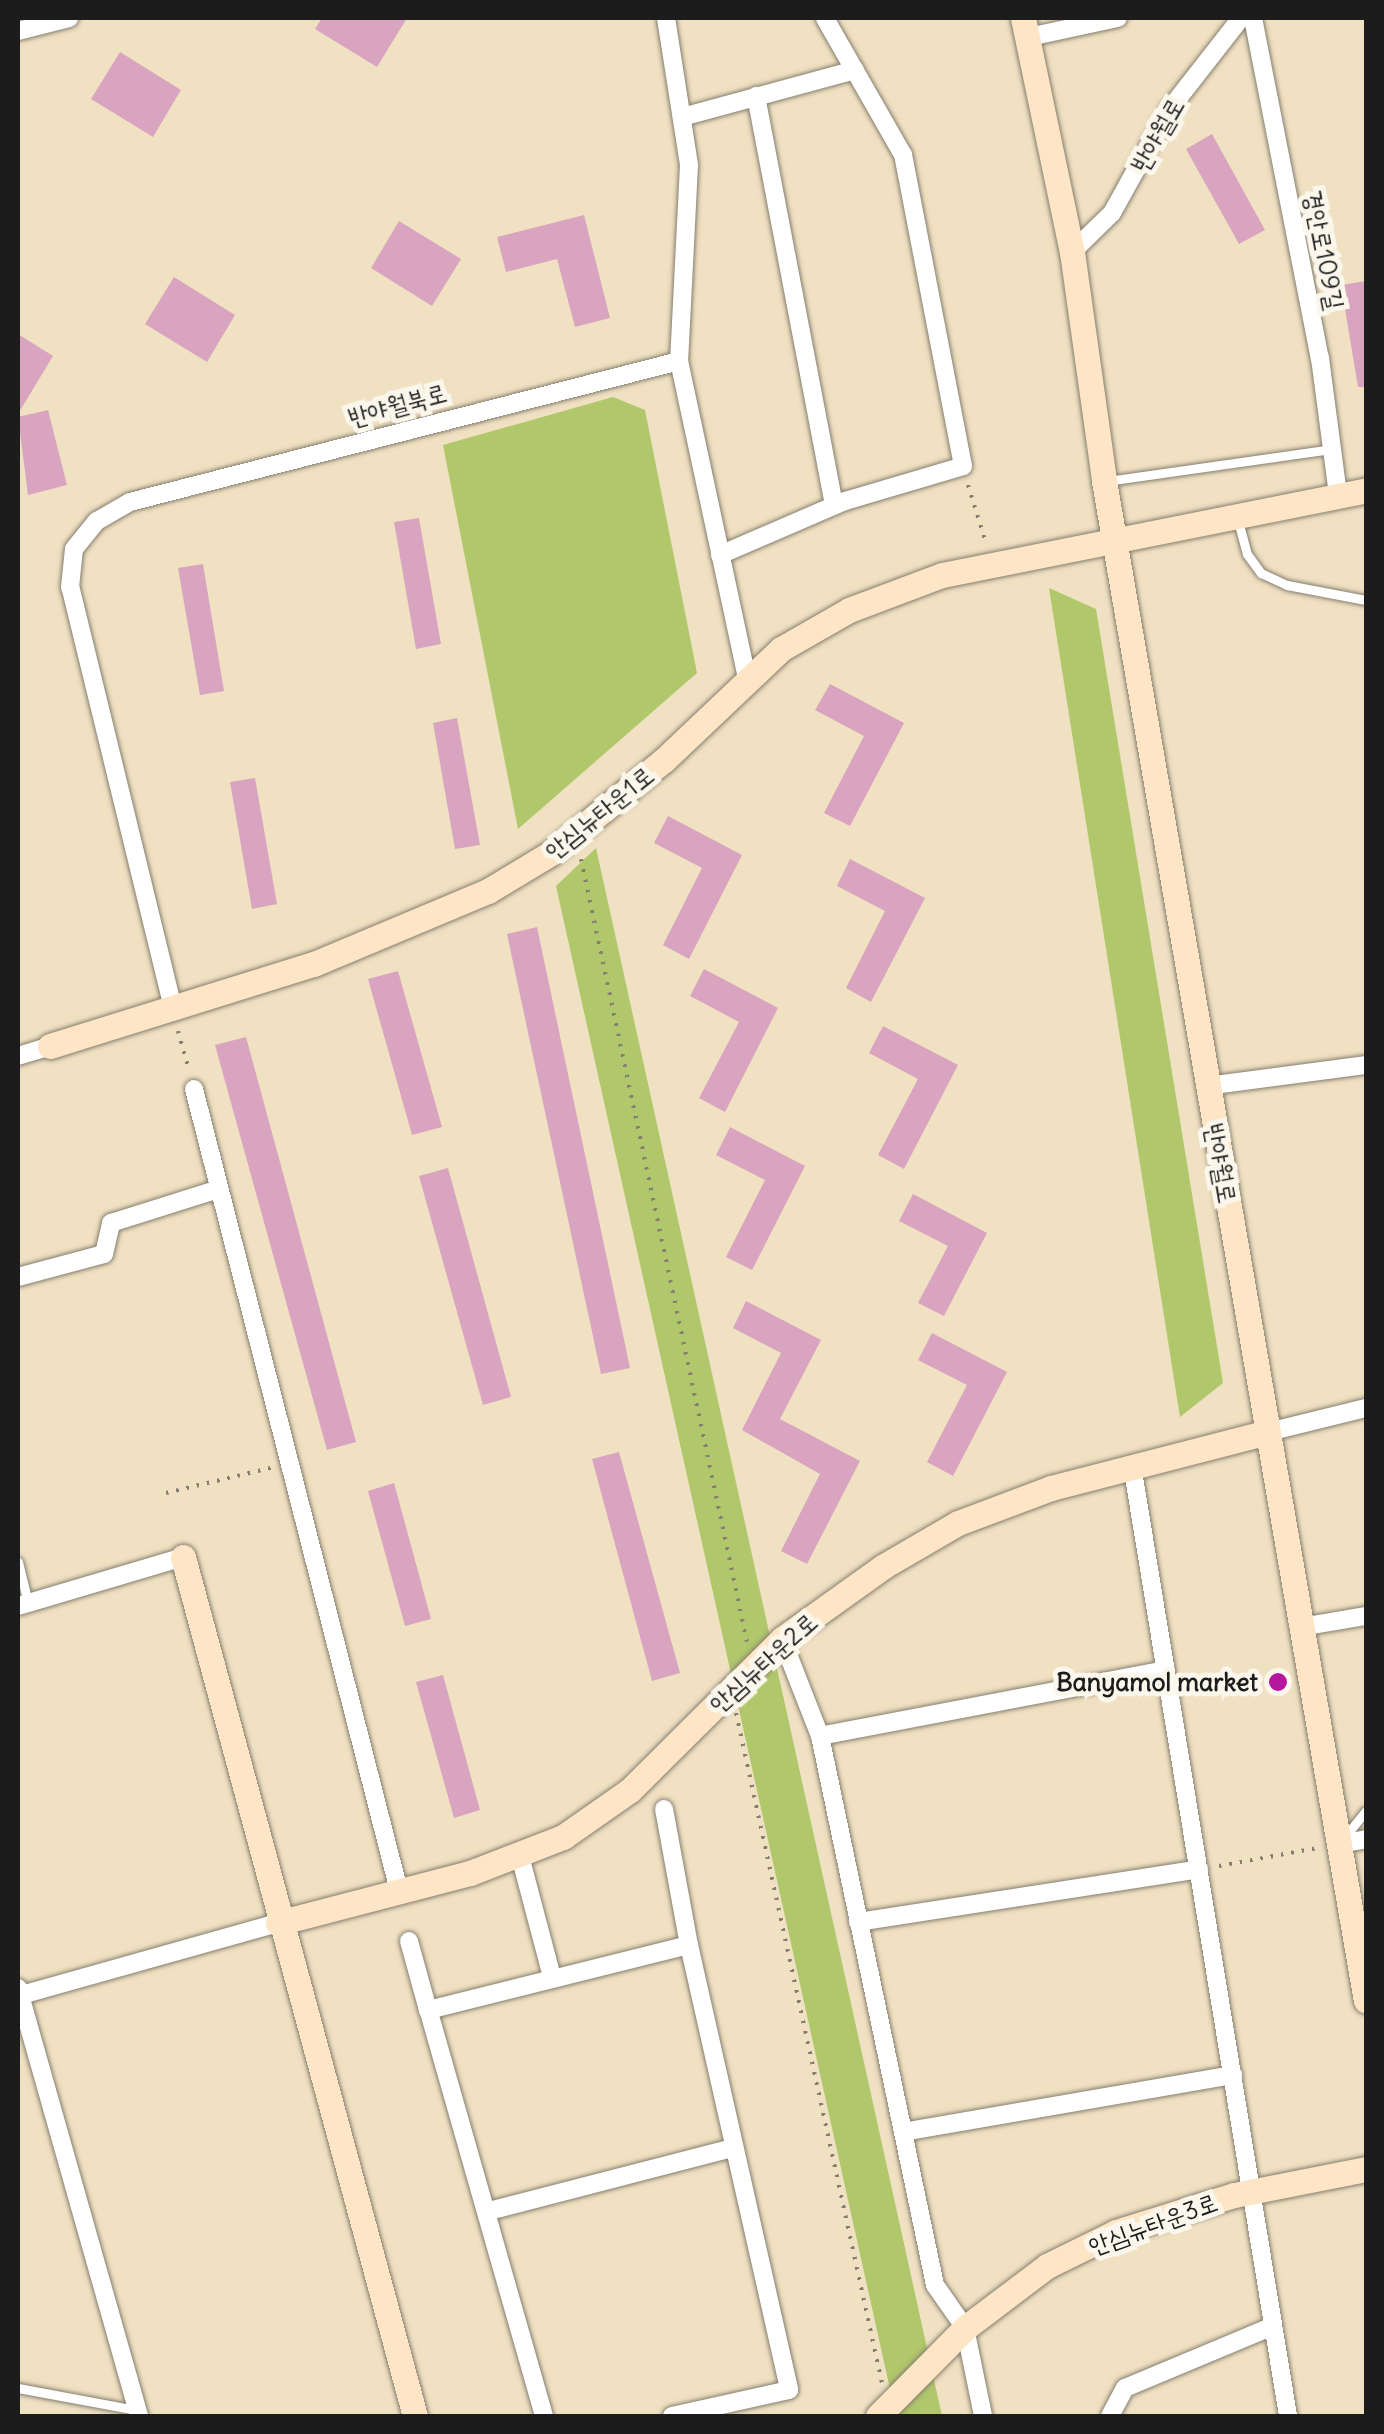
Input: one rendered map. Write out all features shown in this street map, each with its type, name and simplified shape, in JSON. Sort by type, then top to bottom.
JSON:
[{"type":"street","points":[[18,31],[69,18]]},
{"type":"street","points":[[666,18],[689,164],[679,361],[747,678]]},
{"type":"street","points":[[720,555],[834,506],[962,466],[903,155],[826,18]]},
{"type":"street","points":[[1026,27],[1118,18]]},
{"type":"street","name":"반야월로","points":[[1072,252],[1112,214],[1169,110],[1241,18]]},
{"type":"street","name":"경안로109길","points":[[1253,18],[1338,494]]},
{"type":"street","name":"반야월로","points":[[1026,27],[1072,252],[1104,481],[1366,2000]]},
{"type":"street","points":[[682,117],[855,70]]},
{"type":"street","points":[[756,96],[834,506]]},
{"type":"street","name":"반야월북로","points":[[172,1008],[70,587],[74,549],[97,521],[130,502],[679,361]]},
{"type":"street","name":"안심뉴타운1로","points":[[50,1046],[314,964],[488,891],[576,833],[664,760],[781,649],[850,610],[942,575],[1236,512],[1366,490]]},
{"type":"street","points":[[18,1056],[50,1046]]},
{"type":"street","points":[[1207,1086],[1366,1065]]},
{"type":"street","points":[[194,1089],[399,1890]]},
{"type":"street","points":[[18,1277],[104,1254],[111,1223],[219,1189]]},
{"type":"street","points":[[1268,1432],[1366,1408]]},
{"type":"street","name":"안심뉴타운2로","points":[[278,1923],[520,1856],[563,1838],[630,1790],[782,1639],[884,1566],[958,1524],[1132,1465],[1268,1432]]},
{"type":"street","points":[[1132,1465],[1288,2416]]},
{"type":"street","points":[[23,1605],[183,1556],[278,1923],[415,2416]]},
{"type":"street","points":[[1302,1627],[1366,1616]]},
{"type":"street","points":[[782,1639],[820,1736],[858,1922],[908,2132],[936,2285],[965,2328],[984,2416]]},
{"type":"street","points":[[820,1736],[1166,1670]]},
{"type":"street","points":[[664,1808],[732,2148],[789,2390],[672,2416]]},
{"type":"street","points":[[1339,1844],[1366,1839]]},
{"type":"street","points":[[520,1856],[552,1976]]},
{"type":"street","points":[[858,1922],[1199,1869]]},
{"type":"street","points":[[138,2413],[18,1993],[278,1923]]},
{"type":"street","points":[[409,1942],[489,2211],[544,2416]]},
{"type":"street","points":[[428,2010],[552,1976],[689,1945]]},
{"type":"street","points":[[908,2132],[1234,2076]]},
{"type":"street","points":[[489,2211],[732,2148]]},
{"type":"street","name":"안심뉴타운3로","points":[[883,2412],[965,2328],[1048,2266],[1116,2232],[1253,2191],[1366,2169]]},
{"type":"street","points":[[1110,2416],[1126,2388],[1271,2327]]},
{"type":"lane","points":[[1104,481],[1332,450]]},
{"type":"lane","points":[[1236,512],[1247,554],[1261,573],[1287,585],[1366,600]]},
{"type":"lane","points":[[18,1562],[23,1605]]},
{"type":"lane","points":[[1339,1844],[1366,1810]]},
{"type":"lane","points":[[18,2388],[138,2413]]},
{"type":"path","points":[[962,466],[992,565]]},
{"type":"path","points":[[576,833],[748,1646]]},
{"type":"path","points":[[172,1008],[194,1089]]},
{"type":"path","points":[[166,1494],[290,1463]]},
{"type":"path","points":[[746,1702],[736,1712],[883,2412]]},
{"type":"path","points":[[1199,1869],[1339,1844]]},
{"type":"green space","points":[[613,397],[645,410],[697,673],[518,829],[443,445]]},
{"type":"green space","points":[[1049,588],[1096,609],[1223,1383],[1180,1417]]},
{"type":"green space","points":[[596,848],[942,2416],[896,2416],[556,886]]},
{"type":"building","points":[[322,18],[407,18],[377,67],[315,29]]},
{"type":"building","points":[[120,52],[181,90],[153,137],[91,99]]},
{"type":"building","points":[[1212,134],[1265,230],[1239,244],[1186,149]]},
{"type":"building","points":[[584,215],[610,318],[575,327],[557,259],[506,272],[497,237]]},
{"type":"building","points":[[399,221],[461,259],[432,306],[371,268]]},
{"type":"building","points":[[174,277],[235,315],[207,362],[145,324]]},
{"type":"building","points":[[1366,281],[1366,387],[1358,387],[1341,285]]},
{"type":"building","points":[[18,334],[53,356],[18,414]]},
{"type":"building","points":[[48,410],[67,485],[28,495],[18,417]]},
{"type":"building","points":[[419,518],[441,644],[416,649],[394,522]]},
{"type":"building","points":[[203,564],[224,691],[200,695],[178,568]]},
{"type":"building","points":[[830,684],[904,723],[850,826],[824,813],[864,736],[815,710]]},
{"type":"building","points":[[457,718],[480,845],[455,849],[433,723]]},
{"type":"building","points":[[255,778],[277,904],[252,909],[230,782]]},
{"type":"building","points":[[668,816],[742,855],[689,959],[663,945],[702,868],[654,843]]},
{"type":"building","points":[[850,859],[925,898],[871,1002],[846,988],[885,911],[837,886]]},
{"type":"building","points":[[537,927],[630,1368],[601,1374],[507,934]]},
{"type":"building","points":[[704,969],[778,1008],[725,1112],[699,1098],[739,1022],[690,996]]},
{"type":"building","points":[[398,971],[442,1127],[412,1135],[368,979]]},
{"type":"building","points":[[883,1026],[958,1065],[904,1169],[878,1155],[918,1079],[869,1053]]},
{"type":"building","points":[[246,1037],[356,1442],[327,1450],[215,1045]]},
{"type":"building","points":[[730,1127],[805,1166],[752,1270],[726,1257],[765,1180],[716,1155]]},
{"type":"building","points":[[448,1168],[511,1397],[483,1405],[419,1176]]},
{"type":"building","points":[[913,1194],[987,1233],[944,1316],[918,1303],[948,1246],[899,1221]]},
{"type":"building","points":[[746,1301],[821,1340],[780,1419],[860,1461],[807,1564],[781,1551],[820,1474],[742,1430],[781,1353],[733,1328]]},
{"type":"building","points":[[932,1333],[1007,1372],[953,1476],[927,1462],[967,1385],[918,1360]]},
{"type":"building","points":[[619,1452],[680,1673],[652,1681],[592,1459]]},
{"type":"building","points":[[394,1483],[431,1619],[405,1626],[368,1491]]},
{"type":"building","points":[[443,1675],[480,1810],[454,1818],[416,1682]]},
{"type":"place","name":"Banyamol market","points":[[1278,1682]]}]
